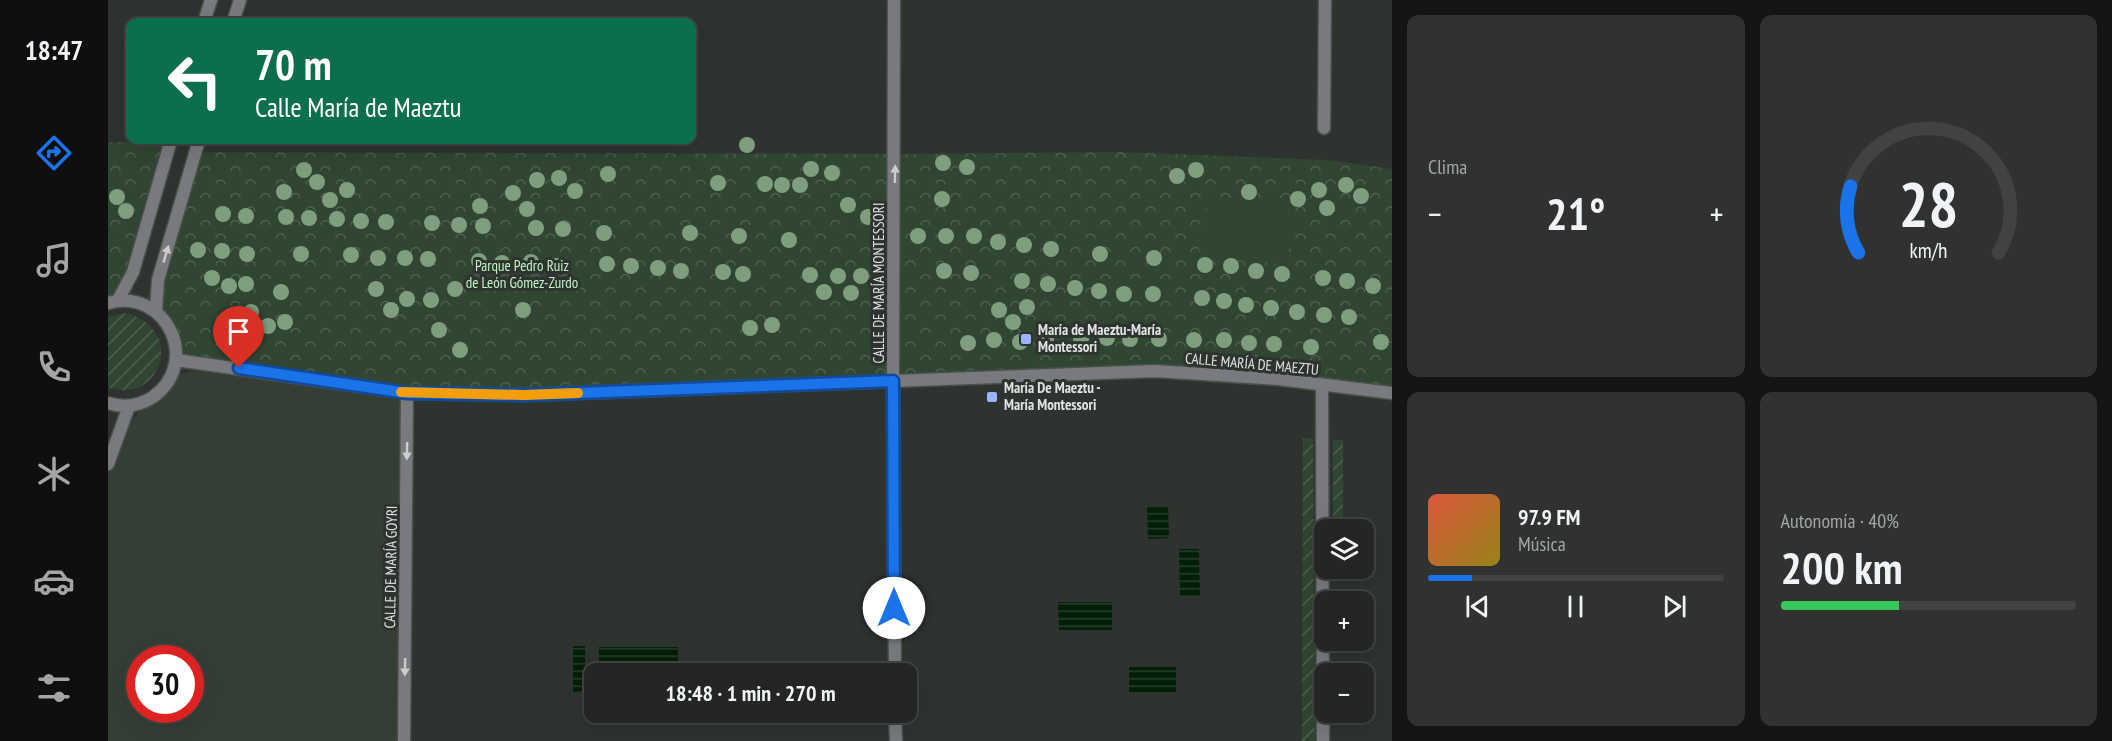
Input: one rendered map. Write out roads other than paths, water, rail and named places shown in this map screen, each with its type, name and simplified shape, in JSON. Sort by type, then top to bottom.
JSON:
[{"type":"street","points":[[205,18],[211,0]]},
{"type":"street","points":[[234,18],[240,0]]},
{"type":"street","name":"CALLE DE MARÍA MONTESSORI","points":[[894,0],[895,663]]},
{"type":"street","points":[[1324,128],[1325,0]]},
{"type":"street","points":[[113,301],[133,272],[170,144]]},
{"type":"street","points":[[156,312],[158,280],[198,144]]},
{"type":"street","points":[[108,403],[129,406],[147,401],[161,391],[171,376],[176,360],[172,333],[156,312],[145,304],[113,301]]},
{"type":"street","name":"CALLE MARÍA DE MAEZTU","points":[[176,360],[407,393],[524,395],[1155,371],[1278,379],[1392,393]]},
{"type":"street","points":[[1322,386],[1323,741]]},
{"type":"street","name":"CALLE DE MARÍA GOYRI","points":[[404,741],[407,393]]},
{"type":"street","points":[[108,465],[129,406]]},
{"type":"street","points":[[895,723],[896,741]]},
{"type":"place","name":"María de Maeztu-María Montessori","points":[[1026,339]]},
{"type":"place","name":"María De Maeztu - María Montessori","points":[[992,397]]},
{"type":"park label","name":"Parque Pedro Ruiz de León Gómez-Zurdo","points":[[522,274]]}]
